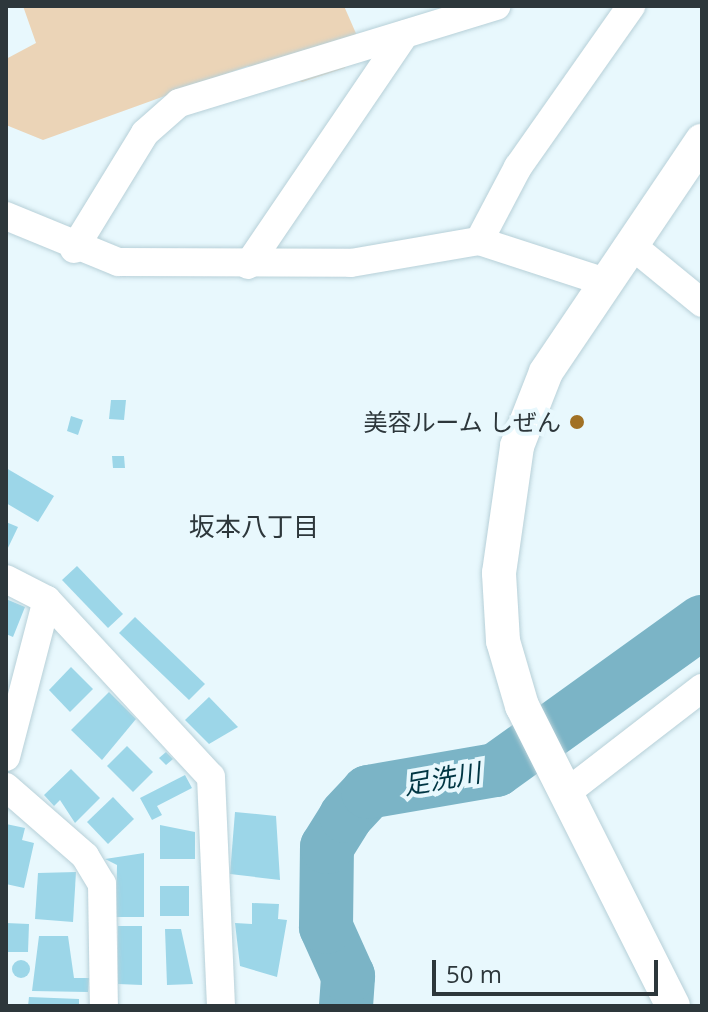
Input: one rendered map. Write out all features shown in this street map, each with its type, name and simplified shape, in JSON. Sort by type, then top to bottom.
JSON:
[{"type":"street","points":[[74,249],[145,133],[179,103],[496,6]]},
{"type":"street","points":[[479,241],[518,167],[631,6]]},
{"type":"street","points":[[248,265],[405,34]]},
{"type":"street","points":[[673,1006],[522,706],[503,641],[504,511],[517,446],[546,372],[602,281],[702,141]]},
{"type":"street","points":[[6,216],[74,249],[118,262],[248,265],[351,263],[479,241],[602,281]]},
{"type":"street","points":[[630,244],[702,303]]},
{"type":"street","points":[[6,579],[47,600],[195,753],[214,784],[221,1006]]},
{"type":"street","points":[[6,757],[47,600]]},
{"type":"street","points":[[566,793],[702,688]]},
{"type":"street","points":[[6,787],[85,856],[102,884],[104,1006]]},
{"type":"shaded area","points":[[23,6],[344,6],[358,38],[345,68],[302,82],[248,66],[43,140],[6,125],[6,59],[36,43]]},
{"type":"building","points":[[111,400],[126,400],[124,420],[109,419]]},
{"type":"building","points":[[71,416],[83,420],[78,435],[67,431]]},
{"type":"building","points":[[112,456],[124,456],[125,468],[113,468]]},
{"type":"building","points":[[6,468],[54,496],[38,522],[6,503]]},
{"type":"building","points":[[6,522],[18,527],[6,552]]},
{"type":"building","points":[[77,566],[123,614],[108,628],[62,580]]},
{"type":"building","points":[[6,599],[25,607],[13,637],[6,634]]},
{"type":"building","points":[[135,617],[205,684],[189,700],[119,633]]},
{"type":"building","points":[[71,667],[93,689],[70,712],[49,690]]},
{"type":"building","points":[[109,692],[136,719],[102,760],[71,730]]},
{"type":"building","points":[[209,697],[238,727],[209,744],[185,720]]},
{"type":"building","points":[[127,746],[153,772],[133,792],[107,766]]},
{"type":"building","points":[[166,752],[173,759],[166,765],[159,758]]},
{"type":"building","points":[[71,769],[100,798],[75,823],[60,800],[54,806],[44,795]]},
{"type":"building","points":[[185,775],[192,788],[157,806],[162,815],[152,820],[140,798]]},
{"type":"building","points":[[113,797],[134,819],[108,844],[87,822]]},
{"type":"building","points":[[235,812],[276,816],[280,880],[230,874]]},
{"type":"building","points":[[6,824],[25,828],[22,840],[34,843],[24,888],[6,884]]},
{"type":"building","points":[[160,825],[195,832],[195,859],[160,859]]},
{"type":"building","points":[[144,853],[144,917],[116,917],[117,865],[105,859]]},
{"type":"building","points":[[76,872],[73,922],[35,919],[38,873]]},
{"type":"building","points":[[160,886],[189,886],[189,916],[160,916]]},
{"type":"building","points":[[252,903],[279,904],[278,919],[287,920],[277,977],[240,966],[235,923],[252,924]]},
{"type":"building","points":[[6,923],[29,924],[28,952],[6,952]]},
{"type":"building","points":[[118,926],[142,926],[142,985],[118,984]]},
{"type":"building","points":[[165,929],[181,929],[193,984],[167,985]]},
{"type":"building","points":[[39,936],[68,936],[74,978],[89,978],[88,992],[32,991]]},
{"type":"building","points":[[21,960],[30,969],[21,978],[12,969]]},
{"type":"building","points":[[29,997],[79,999],[79,1006],[28,1006]]},
{"type":"waterway","name":"足洗川","points":[[346,1006],[348,976],[326,927],[327,847],[346,816],[368,792],[496,770],[702,622]]},
{"type":"place","name":"美容ルーム しぜん","points":[[577,422]]},
{"type":"district","name":"坂本八丁目","points":[[254,527]]}]
